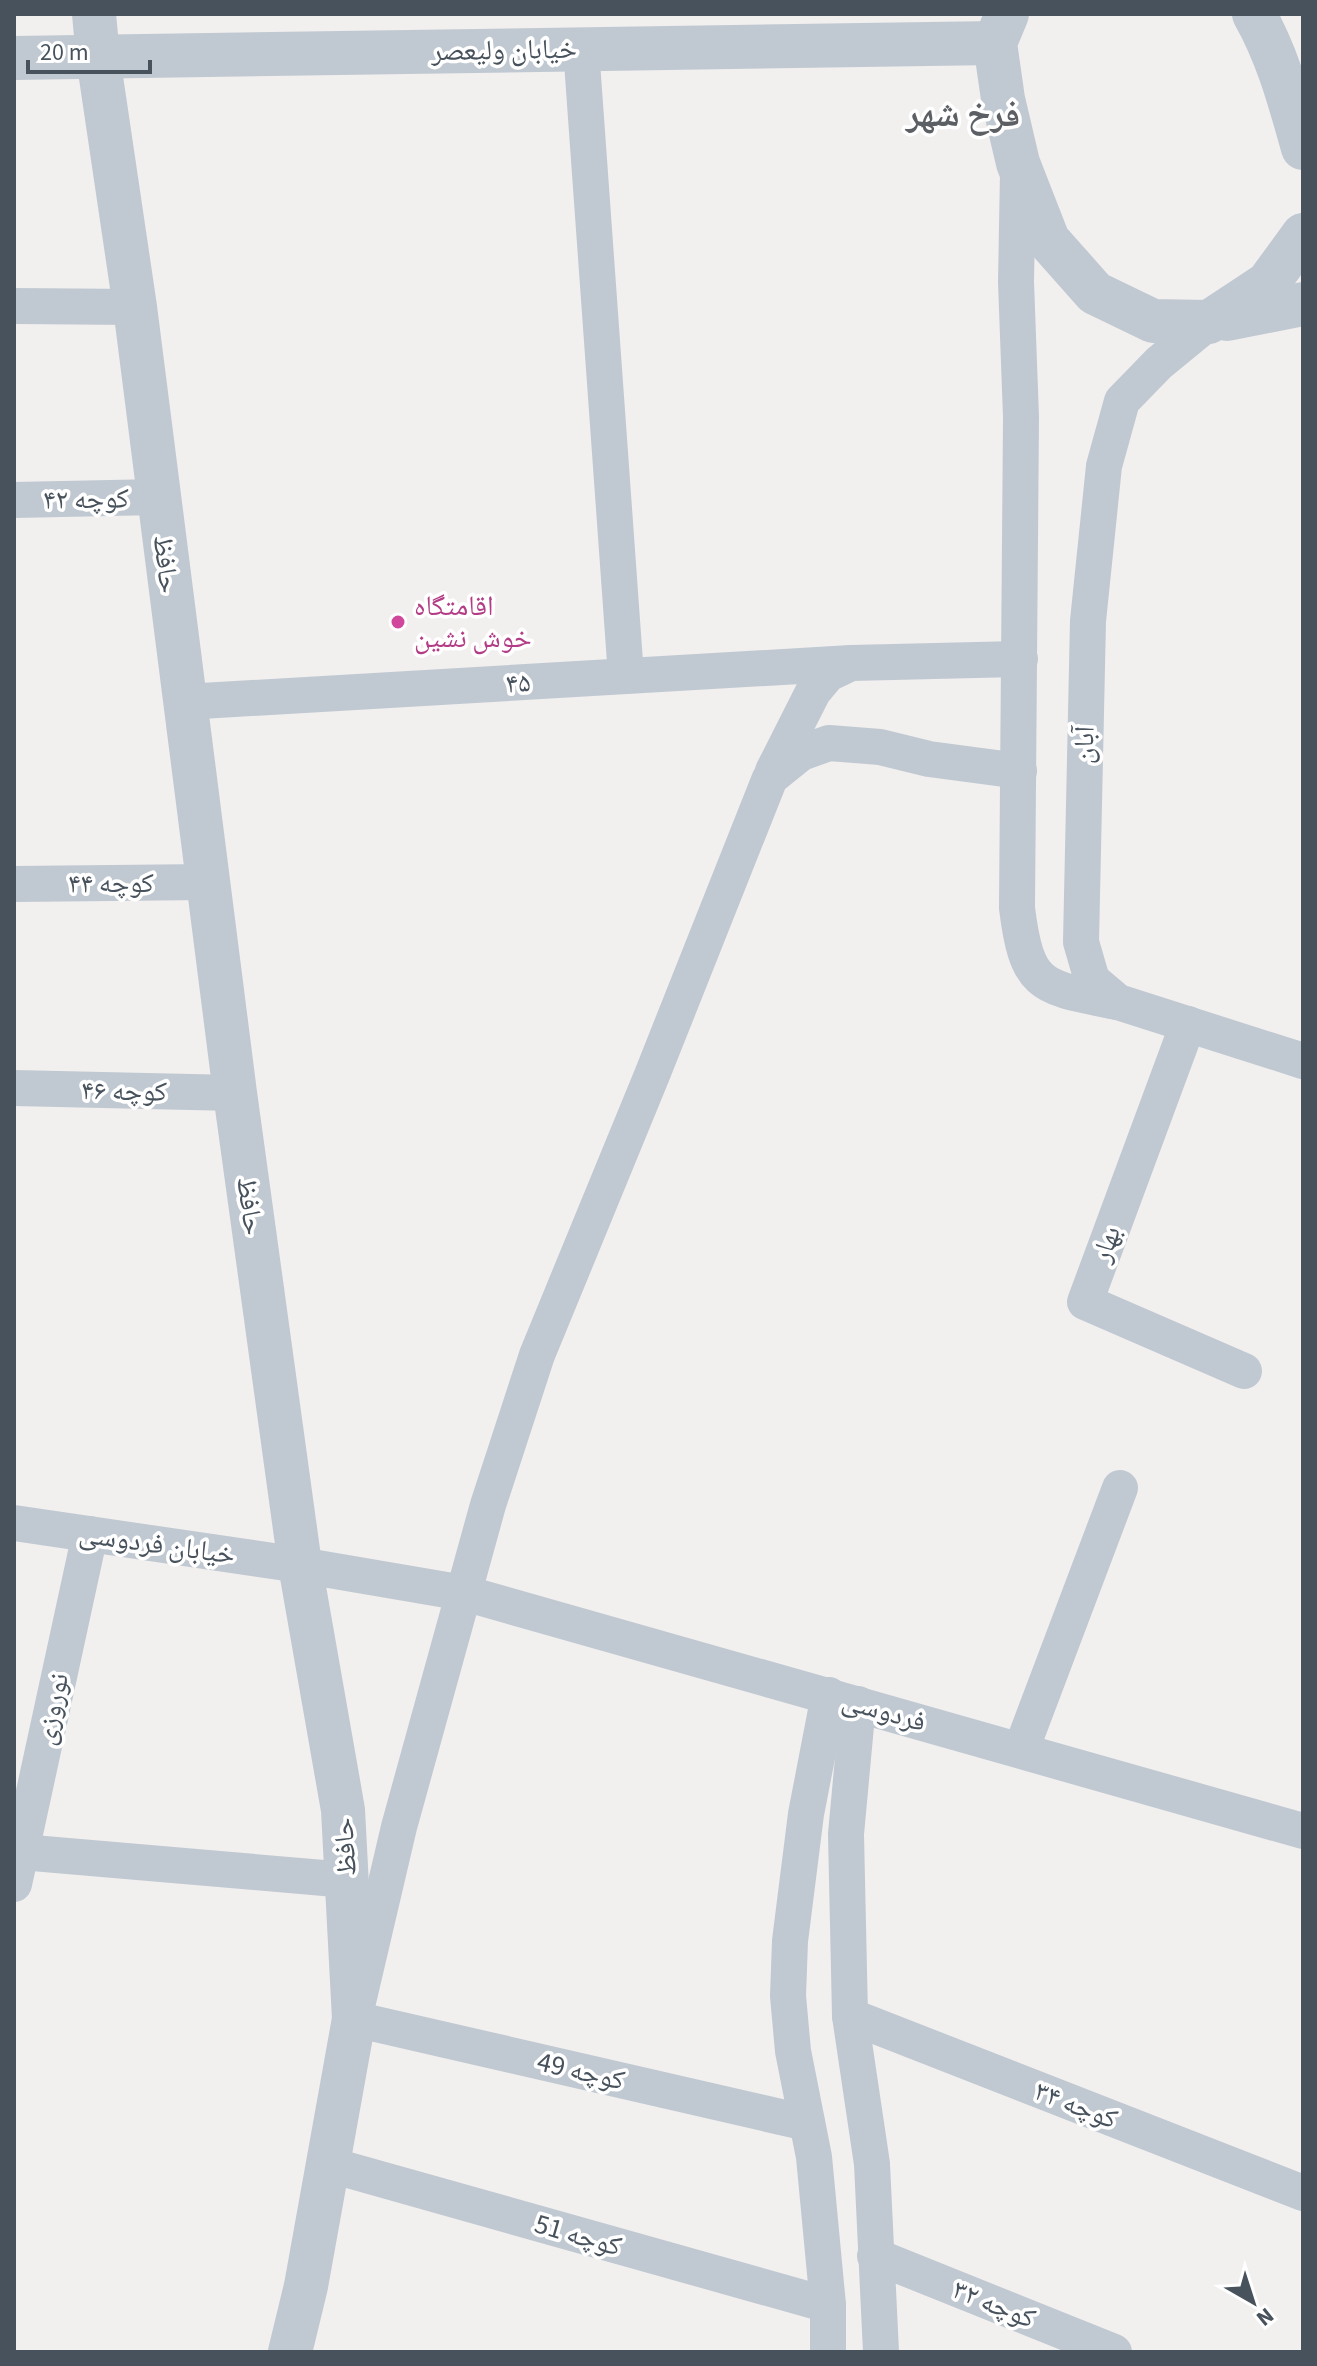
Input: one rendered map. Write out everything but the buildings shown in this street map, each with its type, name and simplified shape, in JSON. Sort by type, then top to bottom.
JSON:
[{"type":"street","name":"حافظ","points":[[94,14],[300,1565],[343,1810],[354,2019],[306,2286],[290,2352]]},
{"type":"street","points":[[1261,22],[1296,108],[1303,148]]},
{"type":"street","name":"خیابان ولیعصر","points":[[14,58],[581,48],[1001,28]]},
{"type":"street","points":[[1001,28],[1003,99],[1018,163],[1048,240],[1095,293],[1153,321],[1209,322],[1303,304]]},
{"type":"street","points":[[581,48],[626,676]]},
{"type":"street","points":[[1018,163],[1016,282],[1021,417],[1017,908],[1021,943],[1033,973],[1060,991],[1118,1002]]},
{"type":"street","points":[[1209,322],[1268,283],[1303,235]]},
{"type":"street","points":[[15,306],[135,307]]},
{"type":"street","name":"آبان","points":[[1209,322],[1159,363],[1122,401],[1104,466],[1088,621],[1081,942],[1092,980],[1118,1002],[1303,1061]]},
{"type":"street","name":"کوچه ۴۲","points":[[14,500],[158,497]]},
{"type":"street","name":"۴۵","points":[[184,702],[851,663],[1020,659]]},
{"type":"street","points":[[354,2019],[399,1827],[488,1505],[537,1355],[770,778],[813,692],[828,674],[851,663]]},
{"type":"street","points":[[770,778],[801,753],[829,743],[880,747],[929,759],[1019,771]]},
{"type":"street","name":"کوچه ۴۴","points":[[14,884],[207,882]]},
{"type":"street","name":"بهار","points":[[1188,1024],[1085,1302],[1244,1371]]},
{"type":"street","name":"کوچه ۴۶","points":[[14,1088],[235,1093]]},
{"type":"street","points":[[1021,1750],[1120,1488]]},
{"type":"street","name":"خیابان فردوسی","points":[[14,1523],[300,1565],[464,1593]]},
{"type":"street","name":"نوروزی","points":[[18,1868],[90,1534]]},
{"type":"street","name":"فردوسی","points":[[464,1593],[1303,1831]]},
{"type":"street","points":[[844,1699],[850,2016],[872,2164],[881,2352]]},
{"type":"street","points":[[828,2352],[828,2305],[814,2157],[793,2051],[788,1996],[790,1941],[806,1814],[844,1699]]},
{"type":"street","points":[[18,1868],[347,1880]]},
{"type":"street","name":"کوچه ۳۴","points":[[850,2016],[1303,2193]]},
{"type":"street","name":"کوچه 49","points":[[354,2019],[807,2123]]},
{"type":"street","name":"کوچه 51","points":[[327,2164],[828,2305]]},
{"type":"street","name":"کوچه ۳۲","points":[[875,2256],[1114,2352]]},
{"type":"place","name":"اقامتگاه خوش نشین","points":[[398,622]]},
{"type":"district","name":"فرخ شهر","points":[[963,114]]}]
